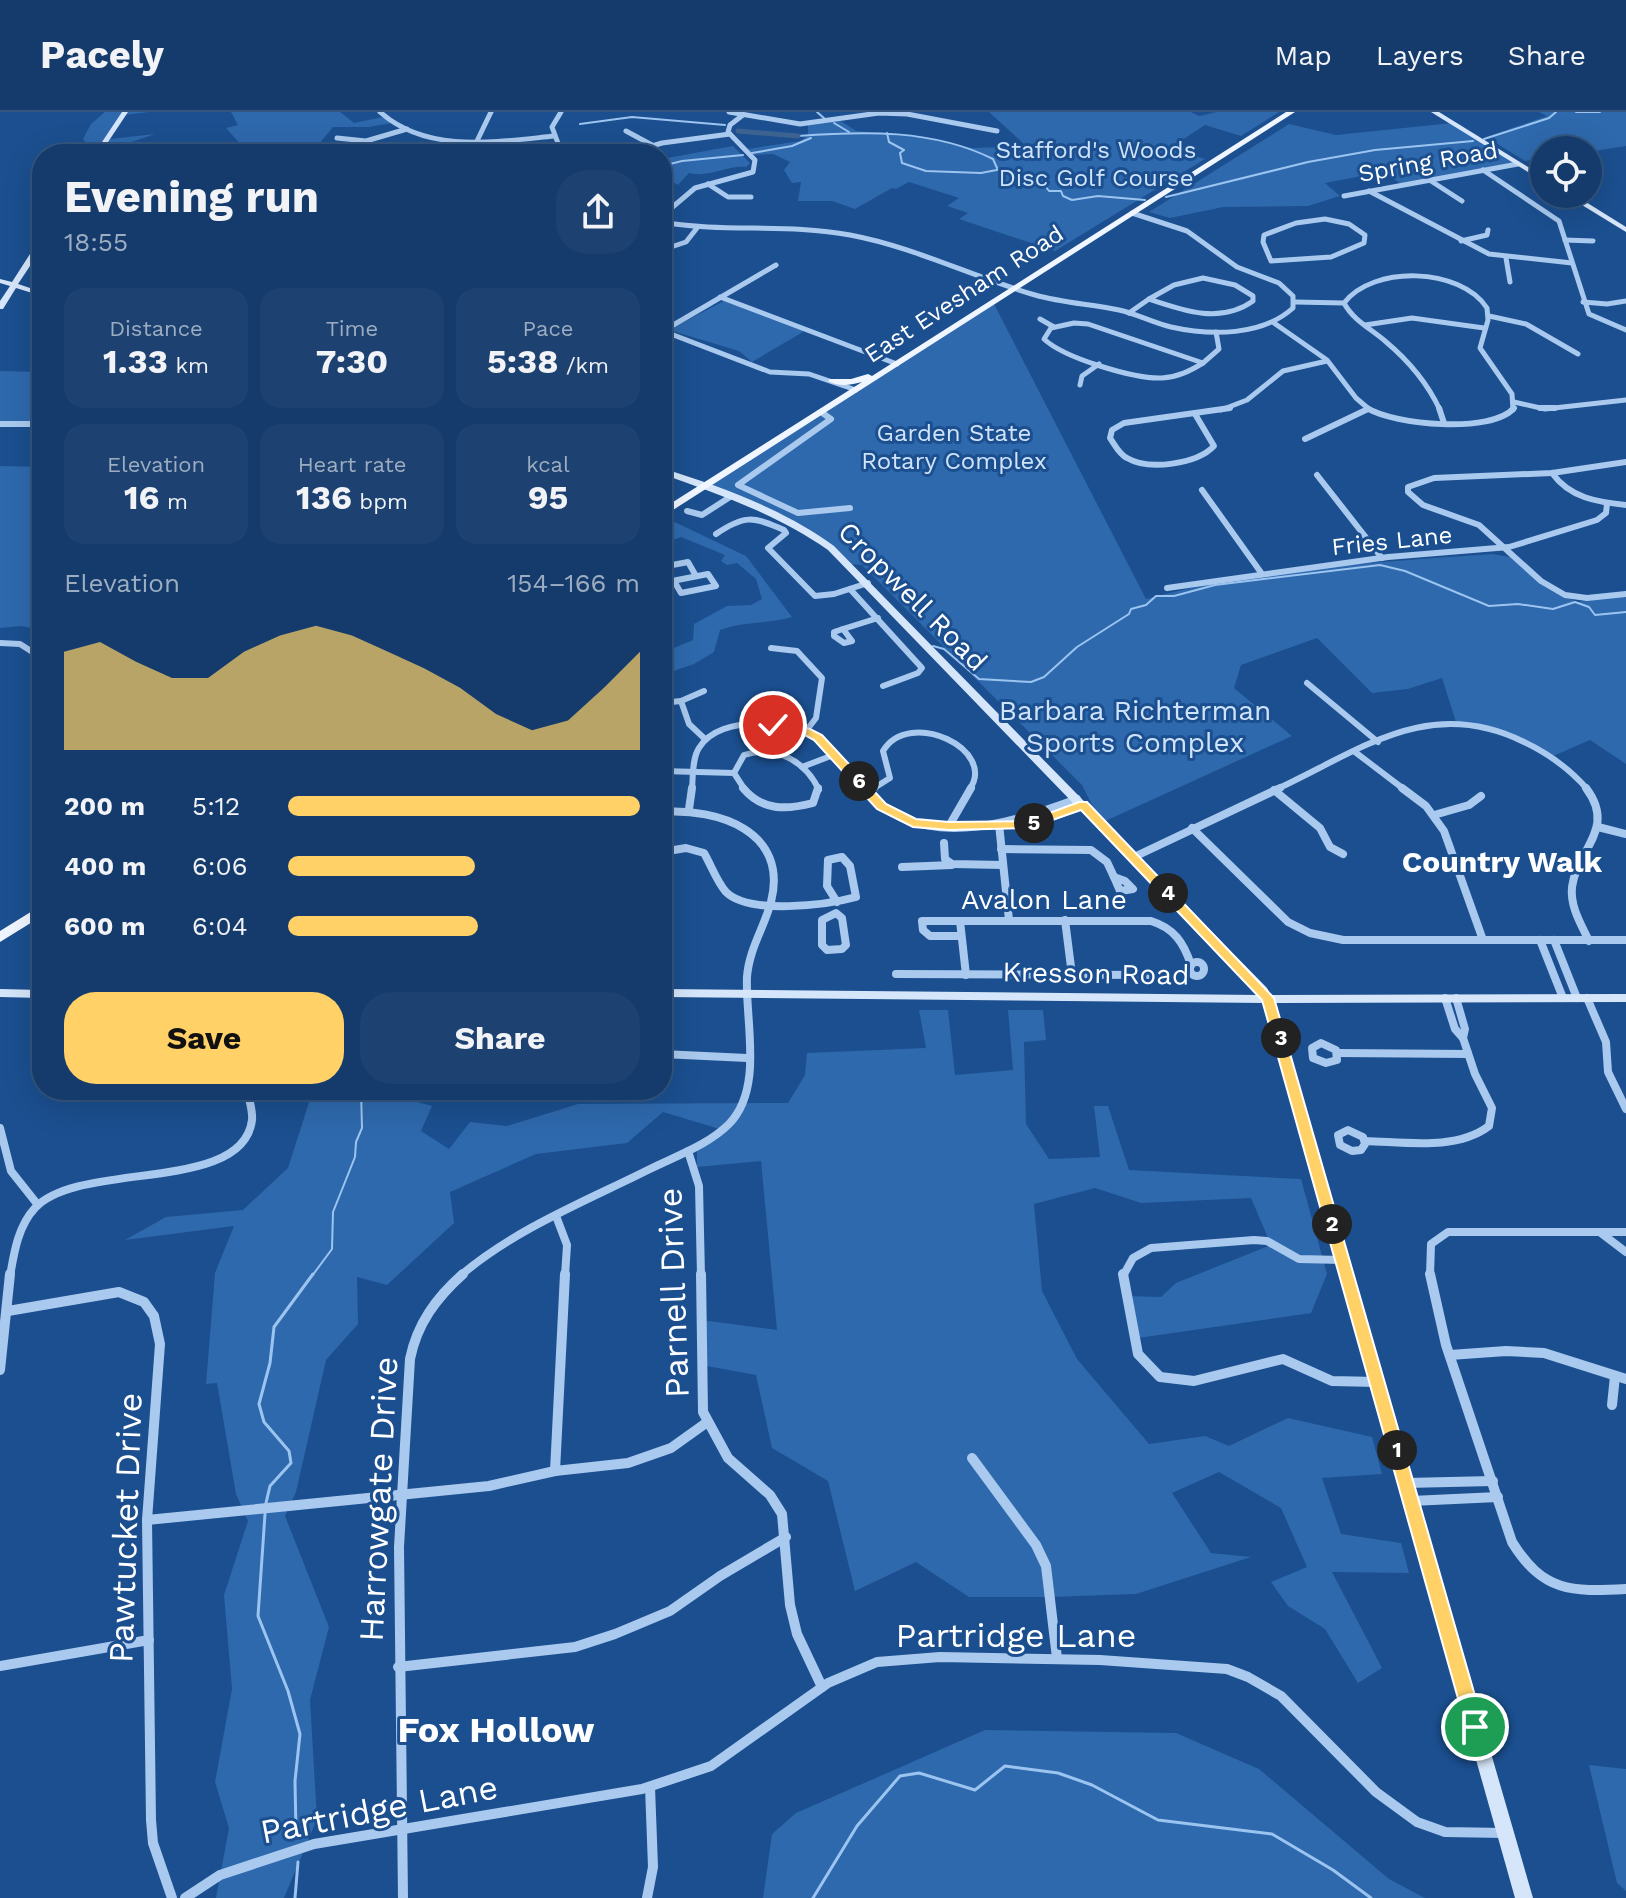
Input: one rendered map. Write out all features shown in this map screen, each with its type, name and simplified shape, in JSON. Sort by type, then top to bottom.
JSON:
[{"type":"main road","name":"East Evesham Road","points":[[672,508],[1291,112]]},
{"type":"main road","points":[[833,381],[857,381],[893,366]]},
{"type":"main road","points":[[0,937],[32,916]]},
{"type":"street","points":[[104,144],[125,112]]},
{"type":"street","points":[[380,112],[407,129],[432,138],[477,141],[554,136]]},
{"type":"street","points":[[477,141],[491,112]]},
{"type":"street","points":[[558,144],[552,124],[561,112]]},
{"type":"street","points":[[729,112],[793,124],[888,113],[997,131]]},
{"type":"street","points":[[1434,112],[1530,171]]},
{"type":"street","points":[[949,121],[953,114]]},
{"type":"street","points":[[672,209],[690,191],[739,177],[755,169],[755,160],[730,134],[730,125],[743,115]]},
{"type":"street","points":[[337,138],[366,141],[407,129]]},
{"type":"street","points":[[626,131],[650,144]]},
{"type":"street","points":[[659,144],[730,134]]},
{"type":"street","points":[[1487,145],[1508,161],[1503,167]]},
{"type":"street","name":"Spring Road","points":[[1344,196],[1518,164]]},
{"type":"street","points":[[1483,170],[1551,214],[1561,225],[1589,314],[1598,321],[1626,330]]},
{"type":"street","points":[[1430,180],[1462,201]]},
{"type":"street","points":[[707,184],[728,197],[751,197]]},
{"type":"street","points":[[1369,191],[1460,241],[1506,258],[1572,263]]},
{"type":"street","points":[[1591,208],[1626,230]]},
{"type":"street","points":[[1132,213],[1187,231],[1237,267],[1282,285],[1295,302]]},
{"type":"street","points":[[1316,219],[1338,221],[1356,227],[1365,235],[1361,245],[1334,255],[1304,261],[1271,261],[1263,242],[1264,235],[1296,223],[1316,219]]},
{"type":"street","points":[[672,222],[697,228],[801,230],[848,235],[1048,298],[1129,313],[1173,328],[1216,332],[1274,323],[1288,315],[1295,302]]},
{"type":"street","points":[[672,247],[686,242],[697,228]]},
{"type":"street","points":[[1460,241],[1487,235],[1488,230]]},
{"type":"street","points":[[1565,240],[1593,241]]},
{"type":"street","points":[[0,307],[32,257]]},
{"type":"street","points":[[1506,258],[1510,282]]},
{"type":"street","points":[[1256,274],[1266,269],[1271,261]]},
{"type":"street","points":[[672,327],[776,265]]},
{"type":"street","points":[[0,280],[21,274]]},
{"type":"street","points":[[1274,323],[1302,340],[1327,361],[1352,394],[1368,409],[1401,420],[1444,423],[1498,420],[1510,413],[1514,402],[1512,394],[1480,348],[1489,316],[1485,305],[1475,295],[1451,282],[1424,275],[1404,276],[1360,288],[1349,294],[1344,303]]},
{"type":"street","points":[[1129,313],[1149,299],[1171,284],[1202,277],[1225,282],[1253,296],[1253,301],[1242,309],[1215,313],[1192,313],[1149,299]]},
{"type":"street","points":[[0,280],[32,291]]},
{"type":"street","points":[[720,297],[893,366]]},
{"type":"street","points":[[1583,302],[1607,304],[1626,301]]},
{"type":"street","points":[[1295,302],[1344,303]]},
{"type":"street","points":[[1344,303],[1347,310],[1410,362],[1439,405],[1444,423]]},
{"type":"street","points":[[1489,316],[1526,324],[1578,354]]},
{"type":"street","points":[[1365,325],[1412,318],[1484,328]]},
{"type":"street","points":[[1040,319],[1054,327]]},
{"type":"street","points":[[1203,363],[1088,324],[1067,323],[1054,327],[1044,336],[1051,346],[1135,376],[1154,379],[1183,375],[1203,363],[1219,349],[1216,332]]},
{"type":"street","points":[[672,337],[777,378],[818,377],[856,390]]},
{"type":"street","points":[[1195,414],[1214,446],[1210,453],[1199,458],[1162,463],[1138,462],[1121,454],[1110,438],[1112,430],[1124,423],[1236,406],[1283,371],[1327,361]]},
{"type":"street","points":[[1080,385],[1082,376],[1099,364]]},
{"type":"street","points":[[1514,402],[1545,409],[1626,400]]},
{"type":"street","points":[[1305,439],[1321,436],[1345,418],[1368,409]]},
{"type":"street","points":[[821,412],[831,419],[738,485],[798,513],[850,508]]},
{"type":"street","points":[[0,424],[32,424]]},
{"type":"street","points":[[772,443],[790,450]]},
{"type":"street","points":[[1626,462],[1552,473],[1434,478],[1408,487],[1413,499],[1423,507],[1466,519],[1509,547],[1546,584],[1562,594],[1578,597],[1626,594]]},
{"type":"street","points":[[1552,473],[1558,485],[1574,494],[1607,504],[1626,505]]},
{"type":"street","name":"Cropwell Road","points":[[672,474],[814,534],[868,583],[1268,998],[1524,1898]]},
{"type":"street","points":[[1317,475],[1382,558]]},
{"type":"street","points":[[1202,490],[1262,574]]},
{"type":"street","points":[[687,511],[702,515],[730,497]]},
{"type":"street","name":"Fries Lane","points":[[1167,588],[1382,558],[1509,547],[1597,520],[1606,513],[1607,504]]},
{"type":"street","points":[[716,534],[740,518],[751,516],[784,530],[786,533],[783,537],[768,548],[782,558],[811,593],[818,597],[868,583]]},
{"type":"street","points":[[672,565],[688,562],[696,576]]},
{"type":"street","points":[[708,574],[716,586],[681,593],[674,581],[708,574]]},
{"type":"street","points":[[850,589],[922,668],[918,673],[883,686]]},
{"type":"street","points":[[843,629],[878,618]]},
{"type":"street","points":[[0,643],[20,644],[32,652]]},
{"type":"street","points":[[771,648],[797,651],[822,678],[816,718],[806,731]]},
{"type":"street","points":[[1307,683],[1378,742]]},
{"type":"street","points":[[672,702],[704,691]]},
{"type":"street","points":[[681,701],[689,724],[705,739]]},
{"type":"street","points":[[1134,857],[1414,726],[1439,721],[1477,724],[1517,736],[1551,757],[1586,787],[1595,802],[1598,827],[1573,875],[1572,900],[1589,941]]},
{"type":"street","points":[[689,809],[697,750],[705,739],[727,729],[755,724],[806,731],[836,754],[882,806],[900,818],[925,825],[1018,826],[1039,822],[1080,802]]},
{"type":"street","points":[[868,792],[890,778],[883,751],[887,744],[914,732],[940,733],[955,743],[975,768],[975,782],[960,802],[949,826]]},
{"type":"street","points":[[672,771],[734,773],[759,804],[777,809],[810,804],[818,796],[816,784],[787,755],[760,750],[744,755],[734,773]]},
{"type":"street","points":[[1355,752],[1434,815],[1444,831],[1483,940]]},
{"type":"street","points":[[802,767],[836,754]]},
{"type":"street","points":[[1274,790],[1320,828],[1330,847],[1343,854]]},
{"type":"street","points":[[1434,815],[1469,805],[1481,796]]},
{"type":"street","points":[[672,811],[689,809],[733,819],[761,841],[771,860],[770,905]]},
{"type":"street","points":[[1002,824],[1001,849],[1009,920]]},
{"type":"street","points":[[1598,827],[1626,834]]},
{"type":"street","points":[[1192,828],[1277,914],[1310,933],[1343,940],[1626,940]]},
{"type":"street","points":[[944,843],[945,859],[957,865]]},
{"type":"street","points":[[672,850],[686,848],[704,853],[725,891],[736,899],[770,905],[818,907],[837,902],[856,897],[850,862],[846,858],[836,856],[828,860],[827,886],[837,902]]},
{"type":"street","points":[[1001,849],[1091,850],[1107,862],[1114,877]]},
{"type":"street","points":[[902,867],[1003,865]]},
{"type":"street","name":"Harrowgate Drive","points":[[403,1898],[404,1829],[398,1667],[403,1495],[410,1359],[415,1334],[446,1289],[475,1264],[556,1216],[688,1151],[725,1129],[736,1116],[743,1104],[753,945],[770,905]]},
{"type":"street","points":[[818,907],[825,916]]},
{"type":"street","points":[[836,913],[842,918],[846,945],[842,949],[827,950],[822,945],[822,920],[825,916],[836,913]]},
{"type":"street","points":[[1065,920],[1072,975]]},
{"type":"street","name":"Avalon Lane","points":[[961,936],[930,936],[923,930],[922,921],[1144,921],[1162,924],[1183,943],[1191,965]]},
{"type":"street","points":[[960,921],[966,975]]},
{"type":"street","points":[[1540,940],[1563,998]]},
{"type":"street","points":[[1554,940],[1606,1042],[1608,1072],[1626,1109]]},
{"type":"street","points":[[896,974],[1154,975]]},
{"type":"street","points":[[0,993],[32,994]]},
{"type":"street","name":"Kresson Road","points":[[672,993],[1626,998]]},
{"type":"street","points":[[1365,1141],[1461,1140],[1485,1131],[1492,1122],[1492,1106],[1479,1083],[1463,1038],[1465,1029],[1450,998]]},
{"type":"street","points":[[1338,1053],[1468,1054]]},
{"type":"street","points":[[672,1054],[747,1058]]},
{"type":"street","points":[[0,1370],[14,1249],[21,1228],[38,1205],[53,1195],[81,1184],[182,1172],[222,1158],[240,1144],[251,1123],[249,1100]]},
{"type":"street","points":[[0,1128],[8,1170],[15,1184],[38,1205]]},
{"type":"street","name":"Parnell Drive","points":[[688,1151],[699,1186],[702,1393],[706,1423],[728,1458],[777,1504],[786,1537],[790,1605],[797,1634],[822,1687]]},
{"type":"street","points":[[555,1471],[567,1245],[556,1216]]},
{"type":"street","points":[[1626,1232],[1448,1232],[1437,1236],[1429,1249],[1432,1287],[1450,1355],[1512,1542],[1522,1560],[1546,1583],[1586,1591],[1626,1589]]},
{"type":"street","points":[[1600,1232],[1626,1252]]},
{"type":"street","points":[[1342,1260],[1299,1259],[1267,1241],[1254,1240],[1140,1252],[1125,1267],[1123,1275],[1138,1354],[1153,1372],[1174,1381],[1194,1381],[1283,1359],[1332,1381],[1378,1382]]},
{"type":"street","name":"Pawtucket Drive","points":[[8,1311],[119,1292],[140,1296],[151,1309],[160,1344],[147,1520],[153,1843],[172,1898]]},
{"type":"street","points":[[1450,1355],[1506,1351],[1544,1353],[1621,1378],[1612,1405]]},
{"type":"street","points":[[147,1520],[489,1486],[555,1471],[628,1463],[671,1448],[706,1423]]},
{"type":"street","points":[[972,1458],[1022,1525],[1046,1566],[1057,1658]]},
{"type":"street","points":[[1406,1483],[1493,1481]]},
{"type":"street","points":[[1411,1501],[1498,1497]]},
{"type":"street","points":[[398,1667],[472,1656],[494,1658],[575,1647],[615,1634],[670,1611],[720,1576],[786,1537]]},
{"type":"street","points":[[0,1666],[149,1640]]},
{"type":"street","name":"Partridge Lane","points":[[185,1898],[220,1875],[314,1844],[650,1787],[710,1766],[745,1745],[822,1687],[873,1663],[904,1658],[1057,1658],[1215,1667],[1247,1675],[1294,1708],[1403,1813],[1438,1830],[1504,1833]]},
{"type":"street","points":[[647,1898],[653,1867],[650,1787]]},
{"type":"green space","points":[[105,112],[149,112],[124,115],[110,139],[155,134],[126,144],[86,144],[83,139],[91,124]]},
{"type":"green space","points":[[231,112],[340,112],[354,123],[383,117],[393,123],[333,127],[319,144],[240,144],[226,128],[238,125]]},
{"type":"green space","name":"Stafford's Woods Disc Golf Course","points":[[989,112],[1191,112],[1199,116],[1217,112],[1279,112],[1241,136],[1205,125],[1170,148],[1205,159],[1055,251],[959,219],[968,213],[947,206],[959,198],[909,182],[855,209],[832,201],[798,201],[801,182],[792,183],[784,170],[790,162],[773,154],[754,155],[748,149],[800,141],[808,135],[808,124],[841,121],[856,131],[930,138],[972,148],[1001,147],[1007,150],[1025,145]]},
{"type":"green space","points":[[1539,112],[1626,112],[1626,146],[1602,150],[1602,136],[1530,136],[1530,160],[1525,161],[1486,137],[1547,116]]},
{"type":"green space","points":[[1452,123],[1518,164],[1403,185],[1383,172],[1325,183],[1340,196],[1308,206],[1223,207],[1170,218],[1149,212],[1289,124],[1336,135]]},
{"type":"green space","points":[[733,146],[750,163],[746,167],[704,174],[689,173],[678,185],[672,181],[672,157]]},
{"type":"green space","points":[[724,301],[803,332],[752,362],[739,351],[672,331],[672,328]]},
{"type":"green space","points":[[993,302],[1146,599],[1274,574],[1492,554],[1510,557],[1576,602],[1626,596],[1626,764],[1590,740],[1551,757],[1517,736],[1456,722],[1442,678],[1408,689],[1372,693],[1317,638],[1241,665],[1234,688],[1292,736],[1101,823],[1082,785],[862,565],[848,564],[814,534],[704,487]]},
{"type":"green space","points":[[0,371],[32,372],[32,422],[0,422]]},
{"type":"green space","points":[[0,466],[32,467],[32,628],[0,628]]},
{"type":"green space","points":[[672,521],[746,556],[792,617],[720,630],[714,652],[694,664],[672,672],[672,649],[693,640],[694,624],[727,606],[751,605],[762,599],[756,579],[737,563],[727,565],[721,561],[725,555],[681,537],[672,540]]},
{"type":"green space","points":[[919,1010],[948,1010],[955,1075],[1013,1070],[1008,1010],[1043,1010],[1046,1040],[1024,1042],[1026,1124],[1049,1159],[1100,1157],[1094,1106],[1108,1106],[1129,1170],[1301,1179],[1327,1274],[1311,1313],[1131,1339],[1126,1296],[1161,1297],[1176,1283],[1271,1245],[1251,1198],[1141,1203],[1095,1188],[1034,1204],[1042,1291],[1077,1359],[1149,1444],[1205,1436],[1229,1446],[1288,1418],[1372,1437],[1382,1474],[1322,1478],[1341,1534],[1401,1543],[1409,1573],[1332,1572],[1382,1668],[1358,1683],[1325,1629],[1288,1606],[1271,1582],[1307,1567],[1281,1508],[1219,1472],[1172,1493],[1211,1553],[1251,1557],[1136,1594],[969,1597],[916,1562],[855,1591],[828,1481],[772,1448],[756,1375],[701,1365],[701,1320],[777,1330],[761,1161],[697,1167],[697,1146],[723,1130],[663,1112],[627,1143],[536,1154],[450,1192],[454,1223],[387,1285],[357,1277],[358,1324],[326,1360],[296,1492],[285,1516],[329,1627],[310,1700],[317,1819],[284,1898],[216,1898],[229,1828],[215,1782],[232,1689],[224,1595],[248,1521],[236,1494],[217,1383],[206,1384],[215,1273],[234,1226],[125,1240],[166,1217],[243,1210],[288,1168],[310,1100],[409,1100],[432,1106],[421,1131],[449,1149],[470,1122],[507,1126],[578,1104],[788,1103],[805,1075],[807,1053],[926,1048]]},
{"type":"green space","points":[[985,1730],[1176,1733],[1259,1769],[1389,1879],[1425,1898],[763,1898],[772,1834],[796,1813]]},
{"type":"green space","points":[[1589,1765],[1626,1769],[1626,1891],[1617,1883]]},
{"type":"waterway","points":[[817,112],[825,119]]},
{"type":"waterway","points":[[1484,139],[1549,118],[1556,112]]},
{"type":"waterway","points":[[1576,112],[1600,112]]},
{"type":"waterway","points":[[580,124],[632,117],[725,125]]},
{"type":"waterway","points":[[834,123],[849,132]]},
{"type":"waterway","points":[[738,131],[798,136]]},
{"type":"waterway","points":[[798,136],[887,134]]},
{"type":"waterway","points":[[887,134],[922,137],[970,149],[993,159],[997,168]]},
{"type":"waterway","points":[[887,134],[889,142],[904,150],[900,153],[902,163],[926,171],[981,173],[1002,169],[1022,180],[1043,183],[1049,191],[1061,191],[1063,196],[1072,200],[1098,196],[1145,200]]},
{"type":"waterway","points":[[752,153],[792,146],[811,138]]},
{"type":"waterway","points":[[1166,197],[1308,162],[1375,150],[1473,141]]},
{"type":"waterway","points":[[672,164],[743,155]]},
{"type":"waterway","points":[[933,646],[944,649],[979,679],[1031,682],[1044,677],[1077,647],[1129,614],[1131,609],[1146,605],[1156,596],[1174,596],[1215,585],[1380,565],[1405,571],[1489,606],[1518,604],[1553,609],[1575,602],[1589,607],[1595,615],[1626,612]]},
{"type":"waterway","points":[[312,1276],[332,1249],[333,1212],[355,1157],[356,1142],[362,1128],[361,1100]]},
{"type":"waterway","points":[[266,1503],[270,1486],[291,1463],[289,1451],[264,1422],[259,1404],[270,1363],[274,1327],[313,1274]]},
{"type":"waterway","points":[[265,1514],[258,1616],[288,1691],[300,1734],[295,1781],[296,1834]]},
{"type":"waterway","points":[[813,1898],[857,1826],[900,1776],[919,1773],[975,1790],[1005,1766],[1058,1773],[1092,1785],[1158,1820],[1272,1834],[1333,1870],[1371,1898]]},
{"type":"waterway","points":[[295,1898],[298,1862]]},
{"type":"district","name":"Country Walk","points":[[1502,862]]},
{"type":"district","name":"Fox Hollow","points":[[496,1729]]},
{"type":"route","points":[[773,725],[806,731],[818,737],[882,806],[891,814],[913,823],[1018,826],[1039,822],[1083,805],[1268,998],[1475,1727]]},
{"type":"park label","name":"Garden State Rotary Complex","points":[[954,447]]},
{"type":"park label","name":"Barbara Richterman Sports Complex","points":[[1135,726]]}]
